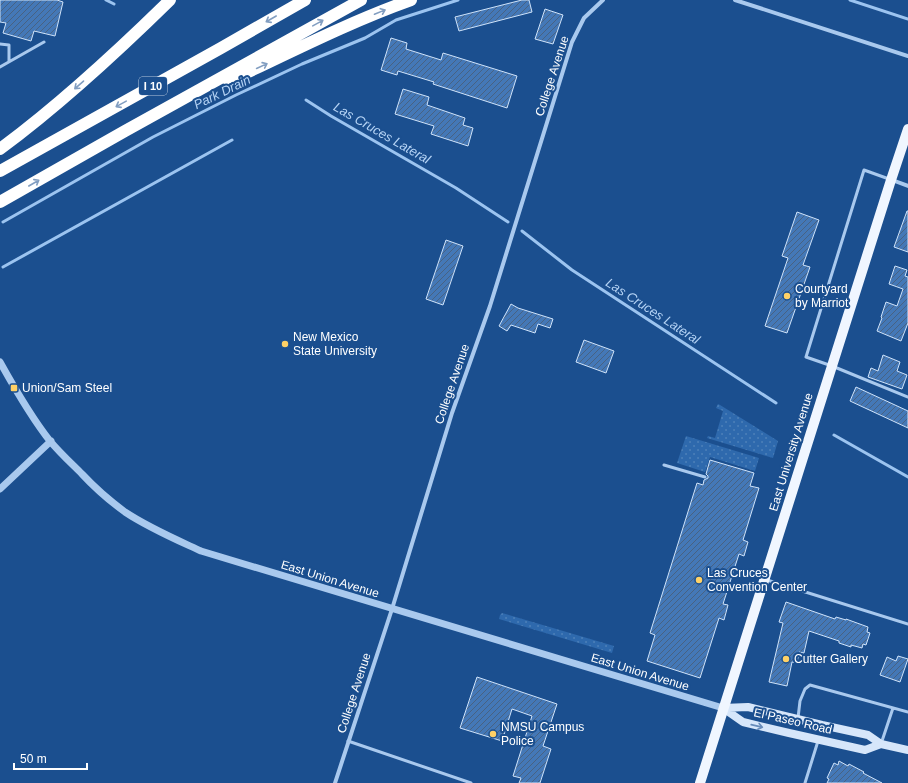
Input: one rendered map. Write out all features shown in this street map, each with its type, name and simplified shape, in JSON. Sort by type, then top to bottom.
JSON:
[{"type":"highway","points":[[129,40],[170,0]]},
{"type":"highway","points":[[0,149],[64,98],[176,0]]},
{"type":"highway","name":"I 10","points":[[0,171],[305,0]]},
{"type":"highway","name":"I 10","points":[[0,202],[361,0]]},
{"type":"highway","points":[[125,131],[360,20],[411,0]]},
{"type":"main road","name":"East University Avenue","points":[[700,783],[908,129]]},
{"type":"main road","name":"El Paseo Road","points":[[723,708],[748,707],[868,735],[881,744],[908,750]]},
{"type":"main road","name":"El Paseo Road","points":[[723,708],[743,722],[819,740],[865,750],[881,744]]},
{"type":"street","name":"College Avenue","points":[[335,783],[392,609],[452,414],[490,306],[572,42],[584,18],[603,0]]},
{"type":"street","points":[[735,0],[908,56]]},
{"type":"street","points":[[891,180],[908,186]]},
{"type":"street","name":"East Union Avenue","points":[[0,362],[14,388],[51,442],[93,485],[109,499],[125,511],[161,533],[200,551],[723,708]]},
{"type":"street","points":[[0,489],[51,442]]},
{"type":"lane","points":[[0,67],[44,42]]},
{"type":"lane","points":[[0,44],[9,45],[9,62]]},
{"type":"lane","points":[[891,180],[864,170],[806,357],[908,397]]},
{"type":"lane","points":[[664,465],[705,477]]},
{"type":"lane","points":[[764,579],[908,624]]},
{"type":"lane","points":[[798,719],[802,695],[805,689],[810,685],[908,712]]},
{"type":"lane","points":[[881,744],[893,708]]},
{"type":"lane","points":[[805,783],[819,740]]},
{"type":"lane","points":[[348,741],[471,783]]},
{"type":"shaded area","points":[[718,404],[778,441],[773,458],[707,438],[708,436],[715,438],[723,411],[716,408]]},
{"type":"shaded area","points":[[686,436],[759,458],[755,471],[710,457],[705,472],[677,463]]},
{"type":"shaded area","points":[[502,613],[614,646],[612,653],[499,619]]},
{"type":"building","points":[[0,0],[57,0],[63,2],[55,36],[34,31],[31,41],[3,33],[6,23],[0,22]]},
{"type":"building","points":[[522,0],[529,0],[532,12],[459,31],[455,17]]},
{"type":"building","points":[[545,9],[563,15],[553,44],[535,39]]},
{"type":"building","points":[[391,38],[407,43],[406,49],[441,60],[443,53],[517,76],[507,108],[398,71],[397,75],[381,70]]},
{"type":"building","points":[[403,89],[429,97],[427,105],[465,118],[463,125],[473,128],[468,146],[431,134],[434,126],[395,114]]},
{"type":"building","points":[[908,211],[908,252],[894,247]]},
{"type":"building","name":"Courtyard by Marriot","points":[[797,212],[819,220],[803,265],[810,267],[787,333],[765,326],[788,258],[782,256]]},
{"type":"building","points":[[446,240],[463,246],[443,305],[426,299]]},
{"type":"building","points":[[895,266],[907,270],[905,276],[908,277],[908,323],[901,341],[877,331],[886,302],[897,306],[903,289],[889,284]]},
{"type":"building","points":[[511,304],[518,308],[553,319],[550,328],[538,324],[535,333],[511,325],[507,331],[499,326]]},
{"type":"building","points":[[584,340],[614,351],[606,373],[576,362]]},
{"type":"building","points":[[883,355],[900,362],[897,371],[907,375],[902,389],[868,377],[871,368],[878,371]]},
{"type":"building","points":[[856,387],[908,411],[908,428],[850,401]]},
{"type":"building","name":"Las Cruces Convention Center","points":[[710,460],[754,473],[750,486],[759,488],[743,540],[748,542],[744,556],[739,554],[723,604],[728,605],[724,620],[719,618],[700,678],[647,661],[655,635],[650,633],[697,483],[703,485],[704,480],[708,478],[706,474]]},
{"type":"building","points":[[786,602],[835,619],[836,617],[846,619],[868,627],[867,632],[870,633],[866,645],[863,644],[862,648],[851,645],[851,647],[839,643],[839,641],[809,631],[804,653],[799,652],[797,663],[792,662],[787,686],[769,682],[783,623],[779,622]]},
{"type":"building","points":[[898,656],[908,659],[900,682],[880,675],[887,657],[896,661]]},
{"type":"building","name":"NMSU Campus Police","points":[[477,677],[557,704],[543,746],[551,749],[540,783],[519,783],[521,778],[513,776],[532,716],[512,709],[502,741],[460,728]]},
{"type":"building","points":[[839,761],[848,766],[849,764],[882,783],[827,783],[829,779],[827,778],[834,763],[838,765]]},
{"type":"waterway","name":"Las Cruces Lateral","points":[[106,0],[114,4]]},
{"type":"waterway","name":"Park Drain","points":[[3,222],[153,137],[236,95],[302,64],[365,38],[396,20],[458,0]]},
{"type":"waterway","name":"Park Drain","points":[[850,0],[908,19]]},
{"type":"waterway","name":"Las Cruces Lateral","points":[[306,100],[456,188],[508,222]]},
{"type":"waterway","points":[[3,267],[232,140]]},
{"type":"waterway","name":"Las Cruces Lateral","points":[[522,231],[572,270],[776,403]]},
{"type":"waterway","name":"Las Cruces Lateral","points":[[834,435],[908,477]]},
{"type":"place","name":"Courtyard by Marriot","points":[[787,296]]},
{"type":"place","name":"New Mexico State University","points":[[285,344]]},
{"type":"place","name":"Union/Sam Steel","points":[[14,388]]},
{"type":"place","name":"Las Cruces Convention Center","points":[[699,580]]},
{"type":"place","name":"Cutter Gallery","points":[[786,659]]},
{"type":"place","name":"NMSU Campus Police","points":[[493,734]]}]
